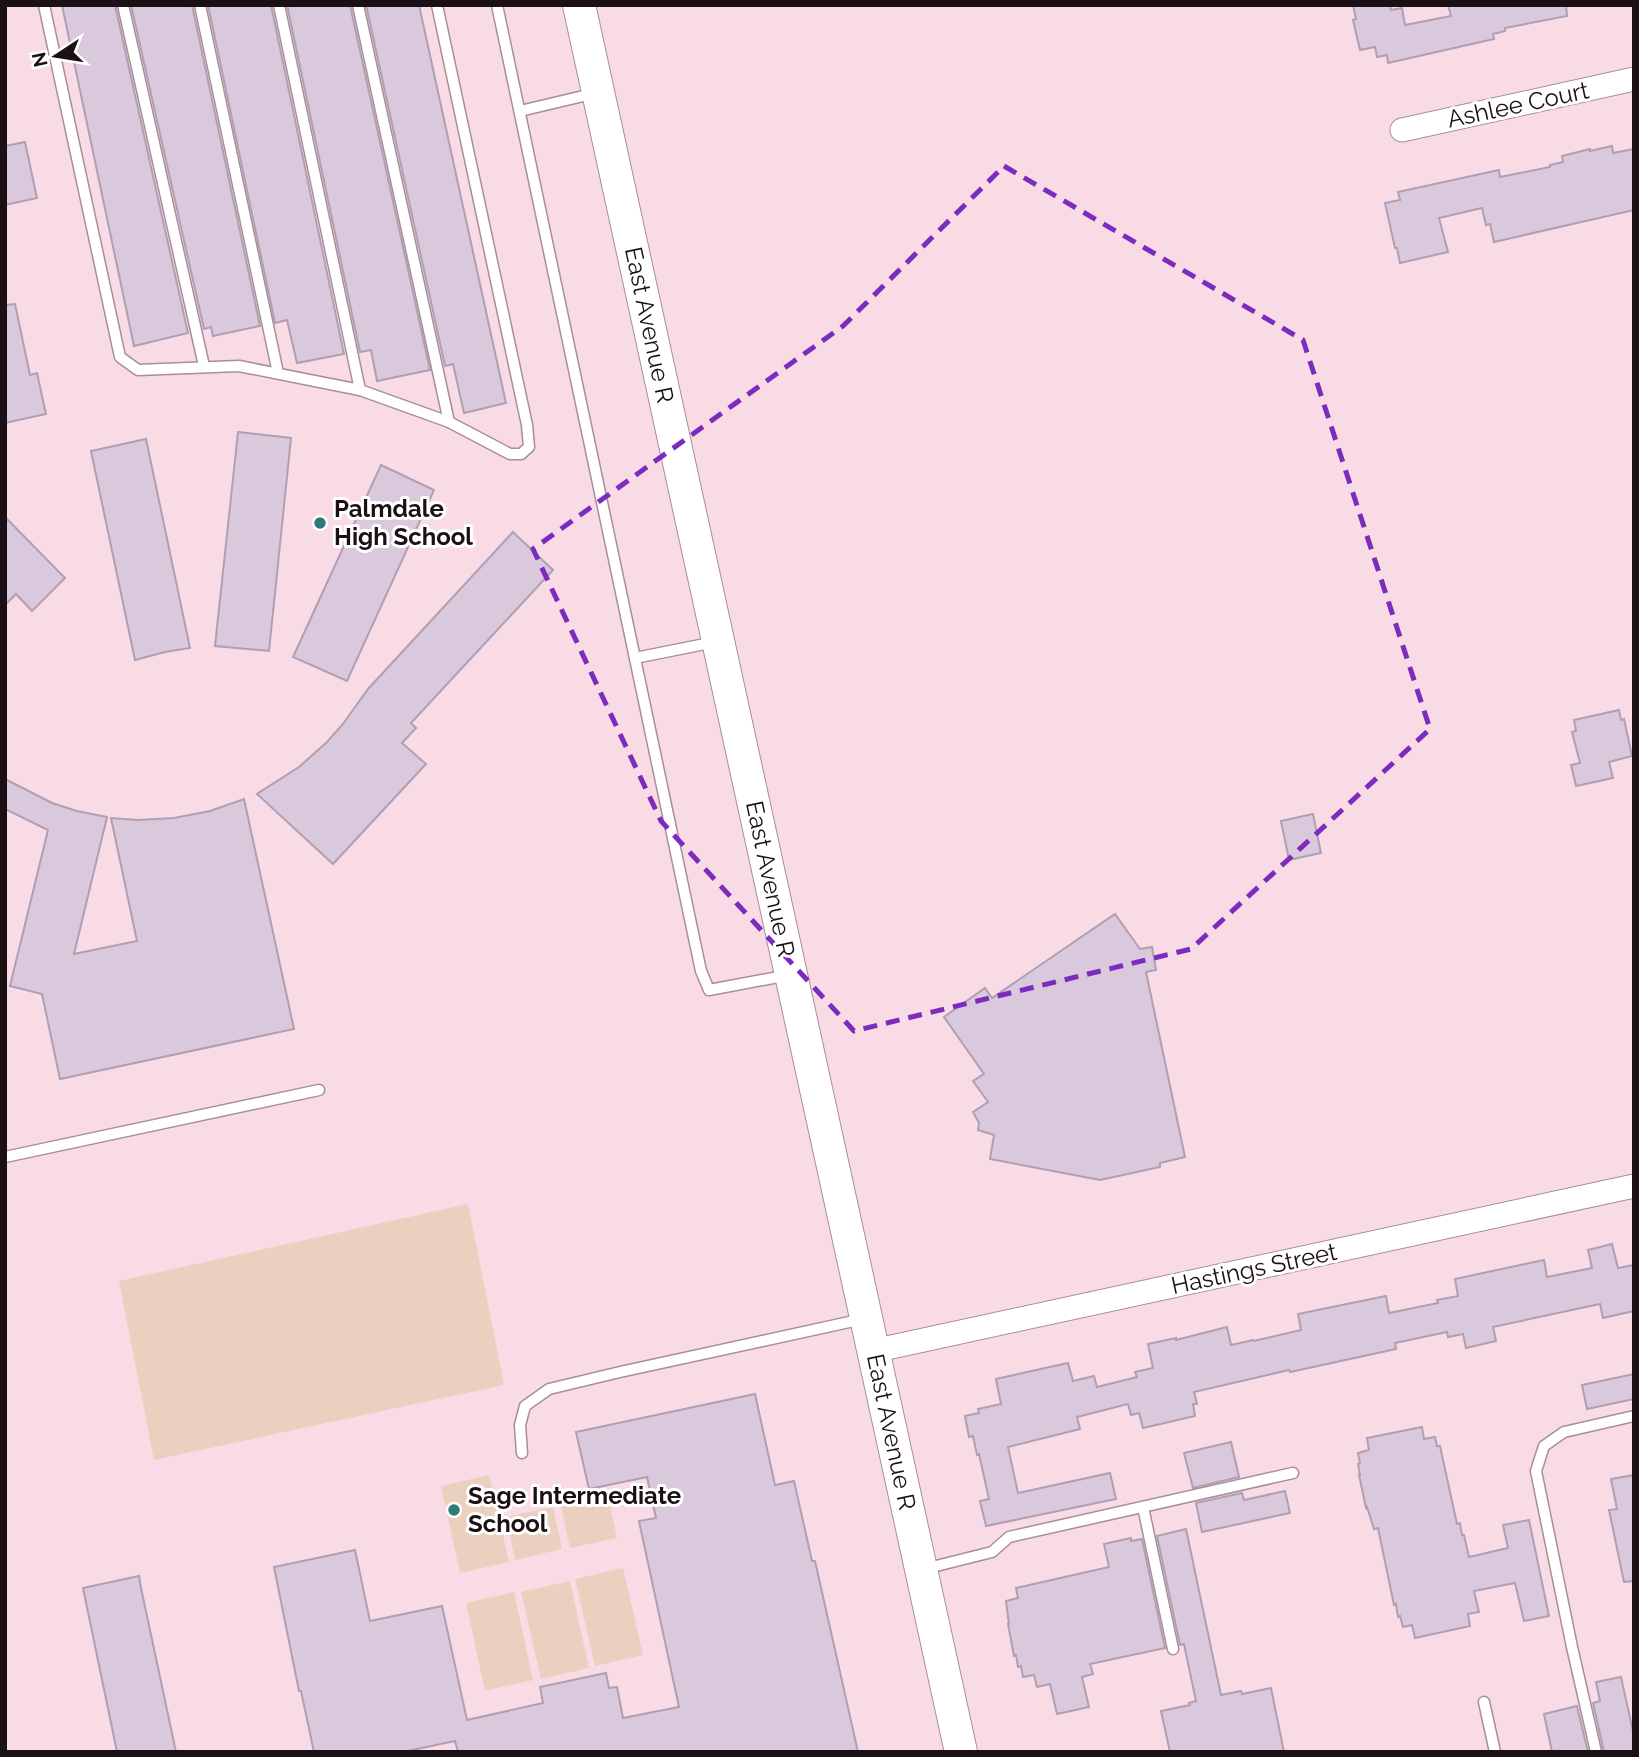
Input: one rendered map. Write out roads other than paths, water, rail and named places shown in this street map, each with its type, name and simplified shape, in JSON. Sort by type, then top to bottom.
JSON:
[{"type":"main road","name":"East Avenue R","points":[[579,5],[961,1752]]},
{"type":"street","name":"Ashlee Court","points":[[1402,130],[1634,79]]},
{"type":"street","name":"Hastings Street","points":[[873,1351],[1634,1186]]},
{"type":"lane","points":[[44,5],[120,357],[138,370],[239,366],[360,390],[449,422],[510,454],[521,454],[529,447],[527,425],[436,5]]},
{"type":"lane","points":[[123,5],[204,366]]},
{"type":"lane","points":[[200,5],[278,373]]},
{"type":"lane","points":[[279,5],[360,390]]},
{"type":"lane","points":[[358,5],[449,422]]},
{"type":"lane","points":[[497,5],[701,971],[709,990],[791,974]]},
{"type":"lane","points":[[520,111],[598,93]]},
{"type":"lane","points":[[635,658],[718,642]]},
{"type":"lane","points":[[5,1157],[319,1090]]},
{"type":"lane","points":[[523,1453],[520,1425],[525,1406],[549,1389],[866,1319]]},
{"type":"lane","points":[[1596,1752],[1536,1471],[1544,1446],[1564,1432],[1634,1416]]},
{"type":"lane","points":[[921,1569],[992,1552],[1009,1537],[1293,1473]]},
{"type":"lane","points":[[1143,1507],[1173,1649]]},
{"type":"lane","points":[[1484,1702],[1495,1752]]},
{"type":"place","name":"Palmdale High School","points":[[320,523]]},
{"type":"place","name":"Sage Intermediate School","points":[[454,1510]]}]
